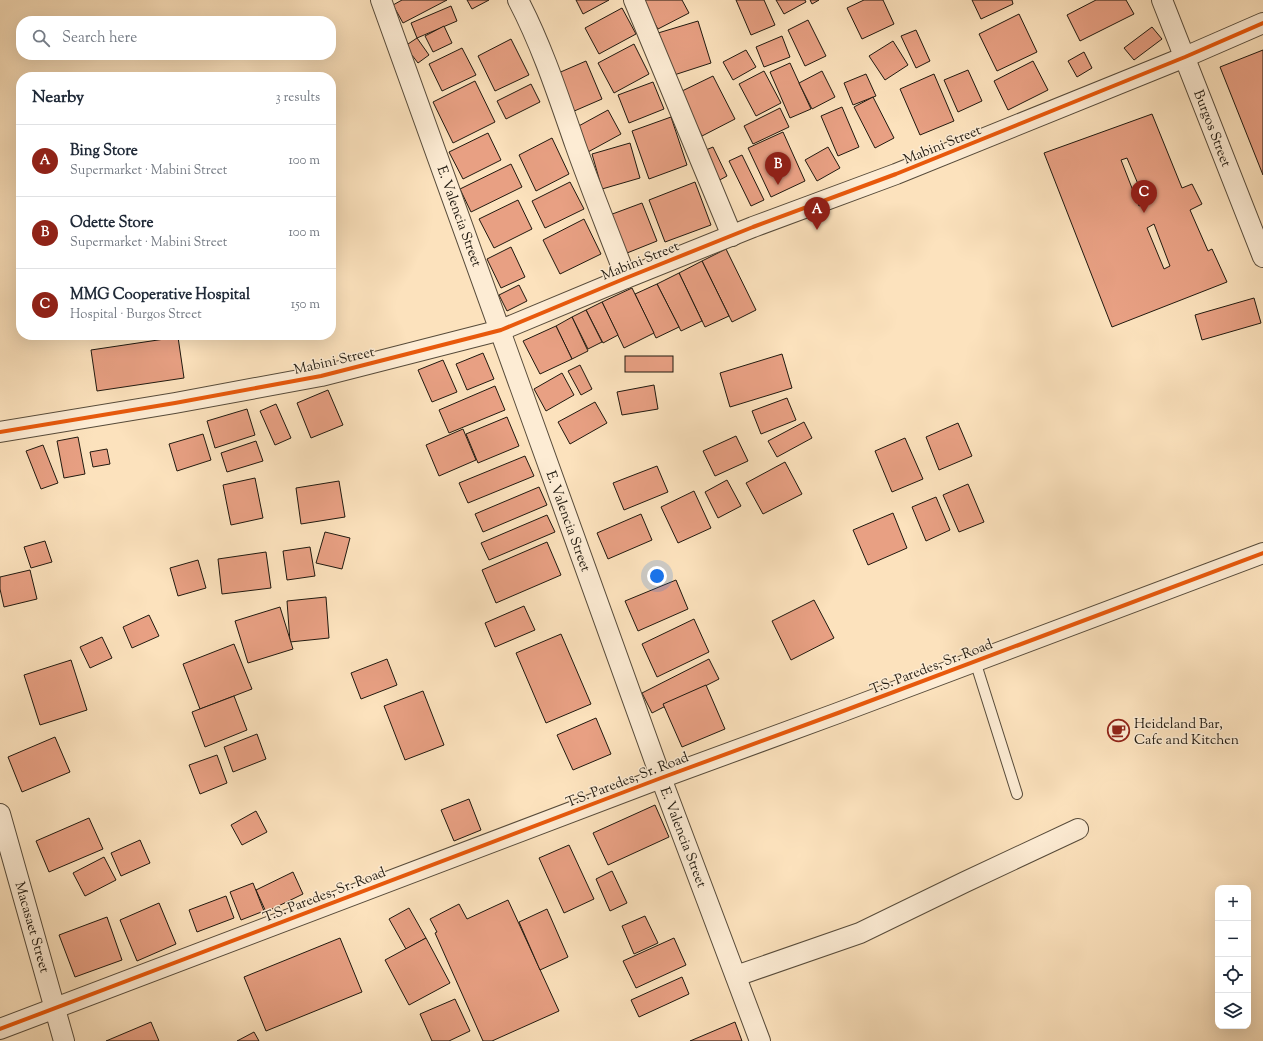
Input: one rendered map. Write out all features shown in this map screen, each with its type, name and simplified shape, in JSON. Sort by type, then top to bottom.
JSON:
[{"type":"street","name":"E. Valencia Street","points":[[381,0],[661,778],[760,1041]]},
{"type":"street","points":[[518,0],[527,17],[546,63],[626,278]]},
{"type":"street","points":[[634,0],[732,236]]},
{"type":"street","name":"Burgos Street","points":[[1162,0],[1263,257]]},
{"type":"street","name":"Mabini Street","points":[[0,432],[175,403],[321,376],[501,330],[732,236],[896,174],[1184,57],[1263,23]]},
{"type":"street","name":"T.S. Paredes, Sr. Road","points":[[0,1029],[661,778],[1263,553]]},
{"type":"street","name":"Macasaet Street","points":[[0,814],[56,1008],[64,1041]]},
{"type":"street","points":[[736,976],[860,933],[964,882],[1078,829]]},
{"type":"lane","points":[[975,661],[1017,794]]},
{"type":"building","points":[[402,0],[447,0],[403,23],[393,5]]},
{"type":"building","points":[[467,0],[489,0],[472,9]]},
{"type":"building","points":[[576,0],[609,0],[583,14]]},
{"type":"building","points":[[641,0],[682,0],[689,13],[658,29]]},
{"type":"building","points":[[736,0],[764,0],[775,25],[751,35]]},
{"type":"building","points":[[776,0],[805,0],[806,2],[784,14]]},
{"type":"building","points":[[810,0],[819,0],[812,4]]},
{"type":"building","points":[[864,0],[883,0],[894,24],[862,39],[847,8]]},
{"type":"building","points":[[972,0],[1012,0],[1013,4],[981,19]]},
{"type":"building","points":[[1096,0],[1126,0],[1134,14],[1080,41],[1067,15]]},
{"type":"building","points":[[451,6],[457,21],[417,38],[411,23]]},
{"type":"building","points":[[622,8],[636,34],[599,54],[585,28]]},
{"type":"building","points":[[1019,14],[1037,52],[997,71],[979,34]]},
{"type":"building","points":[[808,20],[826,56],[805,66],[788,30]]},
{"type":"building","points":[[698,21],[711,63],[671,76],[658,33]]},
{"type":"building","points":[[444,26],[452,43],[433,52],[425,36]]},
{"type":"building","points":[[1152,27],[1162,39],[1134,60],[1124,48]]},
{"type":"building","points":[[916,30],[930,61],[916,68],[901,36]]},
{"type":"building","points":[[782,36],[790,57],[764,67],[756,47]]},
{"type":"building","points":[[417,38],[429,55],[418,63],[405,46]]},
{"type":"building","points":[[511,39],[529,75],[495,91],[478,56]]},
{"type":"building","points":[[893,41],[908,65],[885,80],[869,56]]},
{"type":"building","points":[[634,44],[649,74],[614,93],[598,63]]},
{"type":"building","points":[[462,48],[476,75],[442,91],[429,64]]},
{"type":"building","points":[[746,50],[756,67],[733,80],[723,62]]},
{"type":"building","points":[[1263,50],[1263,175],[1220,67]]},
{"type":"building","points":[[1084,52],[1092,68],[1077,77],[1068,61]]},
{"type":"building","points":[[586,61],[602,99],[572,112],[556,74]]},
{"type":"building","points":[[1033,61],[1048,90],[1008,110],[994,81]]},
{"type":"building","points":[[790,63],[811,109],[790,118],[770,72]]},
{"type":"building","points":[[968,70],[982,101],[958,112],[944,80]]},
{"type":"building","points":[[764,71],[781,103],[756,116],[739,84]]},
{"type":"building","points":[[822,71],[835,97],[812,109],[799,83]]},
{"type":"building","points":[[866,74],[876,96],[853,105],[844,83]]},
{"type":"building","points":[[934,74],[954,121],[920,135],[900,89]]},
{"type":"building","points":[[713,76],[735,119],[702,136],[680,92]]},
{"type":"building","points":[[475,81],[495,122],[453,143],[433,102]]},
{"type":"building","points":[[653,82],[664,109],[629,123],[618,95]]},
{"type":"building","points":[[531,84],[540,102],[506,119],[497,101]]},
{"type":"building","points":[[873,97],[894,138],[875,148],[854,107]]},
{"type":"building","points":[[842,107],[859,147],[838,156],[821,116]]},
{"type":"building","points":[[780,108],[789,127],[753,144],[744,126]]},
{"type":"building","points":[[608,110],[621,134],[588,152],[575,128]]},
{"type":"building","points":[[1152,114],[1182,188],[1192,184],[1202,204],[1190,210],[1208,251],[1212,249],[1227,282],[1112,327],[1044,153]],"holes":[[[1127,158],[1146,203],[1139,206],[1121,160]],[[1154,224],[1170,266],[1164,269],[1147,228]]]},
{"type":"building","points":[[671,117],[687,165],[649,179],[632,131]]},
{"type":"building","points":[[783,132],[805,181],[771,197],[748,148]]},
{"type":"building","points":[[488,133],[501,160],[463,179],[449,152]]},
{"type":"building","points":[[552,138],[569,174],[536,191],[519,155]]},
{"type":"building","points":[[630,143],[640,178],[602,189],[592,154]]},
{"type":"building","points":[[713,147],[727,176],[716,182],[701,152]]},
{"type":"building","points":[[828,147],[840,168],[817,181],[805,160]]},
{"type":"building","points":[[742,155],[764,200],[751,206],[729,161]]},
{"type":"building","points":[[511,164],[522,187],[471,212],[460,189]]},
{"type":"building","points":[[570,182],[584,209],[545,228],[532,201]]},
{"type":"building","points":[[695,182],[711,225],[665,242],[649,200]]},
{"type":"building","points":[[518,200],[532,229],[494,248],[479,219]]},
{"type":"building","points":[[642,203],[657,241],[622,255],[607,216]]},
{"type":"building","points":[[584,219],[601,254],[560,274],[543,240]]},
{"type":"building","points":[[511,247],[525,277],[501,288],[487,259]]},
{"type":"building","points":[[726,249],[756,310],[732,322],[702,261]]},
{"type":"building","points":[[702,261],[729,316],[705,327],[679,273]]},
{"type":"building","points":[[679,273],[702,321],[681,331],[657,284]]},
{"type":"building","points":[[657,284],[679,327],[656,338],[635,294]]},
{"type":"building","points":[[519,285],[527,301],[507,311],[499,295]]},
{"type":"building","points":[[632,288],[654,333],[624,348],[602,302]]},
{"type":"building","points":[[1254,298],[1261,323],[1202,340],[1195,315]]},
{"type":"building","points":[[602,302],[618,335],[603,343],[586,310]]},
{"type":"building","points":[[586,310],[602,342],[588,349],[572,317]]},
{"type":"building","points":[[572,317],[588,351],[572,359],[556,326]]},
{"type":"building","points":[[556,326],[572,359],[540,374],[523,341]]},
{"type":"building","points":[[158,340],[178,340],[184,378],[97,391],[91,350]]},
{"type":"building","points":[[483,353],[494,379],[467,390],[456,364]]},
{"type":"building","points":[[782,354],[792,388],[730,407],[720,373]]},
{"type":"building","points":[[625,356],[673,356],[673,372],[625,372]]},
{"type":"building","points":[[443,360],[457,392],[432,402],[418,370]]},
{"type":"building","points":[[580,365],[592,389],[581,395],[568,371]]},
{"type":"building","points":[[562,373],[574,395],[546,411],[534,389]]},
{"type":"building","points":[[654,385],[658,409],[622,415],[617,392]]},
{"type":"building","points":[[495,386],[505,410],[449,433],[439,410]]},
{"type":"building","points":[[328,390],[343,425],[311,438],[297,403]]},
{"type":"building","points":[[787,398],[796,420],[761,434],[752,411]]},
{"type":"building","points":[[595,402],[607,423],[570,444],[558,422]]},
{"type":"building","points":[[276,404],[291,438],[275,445],[260,411]]},
{"type":"building","points":[[247,409],[255,435],[215,448],[207,421]]},
{"type":"building","points":[[507,417],[519,446],[478,463],[466,434]]},
{"type":"building","points":[[804,422],[812,438],[777,457],[768,441]]},
{"type":"building","points":[[958,423],[972,456],[939,470],[926,437]]},
{"type":"building","points":[[463,429],[476,460],[439,476],[426,445]]},
{"type":"building","points":[[203,434],[211,460],[177,471],[169,444]]},
{"type":"building","points":[[736,436],[748,461],[715,476],[703,451]]},
{"type":"building","points":[[78,437],[85,474],[64,478],[57,441]]},
{"type":"building","points":[[905,438],[923,479],[892,492],[875,451]]},
{"type":"building","points":[[256,441],[263,461],[227,472],[221,453]]},
{"type":"building","points":[[43,445],[58,483],[41,489],[26,451]]},
{"type":"building","points":[[107,449],[110,464],[93,467],[90,452]]},
{"type":"building","points":[[525,456],[534,476],[468,503],[459,483]]},
{"type":"building","points":[[785,462],[802,494],[763,514],[746,483]]},
{"type":"building","points":[[657,466],[668,492],[624,510],[613,483]]},
{"type":"building","points":[[255,478],[263,518],[231,525],[223,485]]},
{"type":"building","points":[[727,480],[741,506],[718,518],[705,492]]},
{"type":"building","points":[[339,481],[345,517],[301,524],[296,488]]},
{"type":"building","points":[[968,484],[984,522],[959,532],[943,495]]},
{"type":"building","points":[[539,487],[547,505],[483,532],[475,514]]},
{"type":"building","points":[[694,491],[711,528],[678,543],[661,507]]},
{"type":"building","points":[[936,497],[950,530],[926,541],[912,507]]},
{"type":"building","points":[[893,513],[907,548],[868,565],[853,530]]},
{"type":"building","points":[[641,514],[652,540],[608,559],[597,533]]},
{"type":"building","points":[[547,515],[555,532],[489,560],[481,543]]},
{"type":"building","points":[[325,532],[350,538],[342,569],[316,563]]},
{"type":"building","points":[[45,541],[52,562],[31,568],[24,547]]},
{"type":"building","points":[[547,542],[561,575],[496,603],[482,570]]},
{"type":"building","points":[[310,547],[315,576],[287,580],[283,551]]},
{"type":"building","points":[[266,552],[271,588],[222,594],[218,559]]},
{"type":"building","points":[[198,560],[206,588],[178,596],[170,568]]},
{"type":"building","points":[[30,570],[37,599],[4,607],[0,589],[0,577]]},
{"type":"building","points":[[676,580],[688,609],[638,631],[625,601]]},
{"type":"building","points":[[326,597],[329,638],[290,642],[287,601]]},
{"type":"building","points":[[814,600],[834,638],[791,660],[772,621]]},
{"type":"building","points":[[524,606],[535,630],[495,647],[485,623]]},
{"type":"building","points":[[280,607],[293,649],[248,663],[235,621]]},
{"type":"building","points":[[149,615],[159,636],[132,648],[123,627]]},
{"type":"building","points":[[694,619],[709,652],[657,677],[642,644]]},
{"type":"building","points":[[561,634],[591,704],[546,723],[516,653]]},
{"type":"building","points":[[102,637],[112,658],[90,668],[80,647]]},
{"type":"building","points":[[234,644],[252,689],[200,709],[183,664]]},
{"type":"building","points":[[387,659],[397,685],[361,699],[351,673]]},
{"type":"building","points":[[709,659],[719,679],[652,713],[642,693]]},
{"type":"building","points":[[71,660],[87,710],[40,725],[24,675]]},
{"type":"building","points":[[706,685],[725,729],[682,747],[663,704]]},
{"type":"building","points":[[423,691],[444,745],[405,760],[384,706]]},
{"type":"building","points":[[234,696],[247,730],[205,747],[192,712]]},
{"type":"building","points":[[596,718],[611,754],[573,770],[557,735]]},
{"type":"building","points":[[257,734],[266,759],[233,772],[224,747]]},
{"type":"building","points":[[55,737],[70,772],[22,792],[8,757]]},
{"type":"building","points":[[217,755],[227,783],[200,794],[189,765]]},
{"type":"building","points":[[469,799],[481,830],[454,841],[441,810]]},
{"type":"building","points":[[655,805],[669,837],[608,865],[593,833]]},
{"type":"building","points":[[256,811],[267,832],[242,845],[231,825]]},
{"type":"building","points":[[89,818],[103,849],[49,872],[36,841]]},
{"type":"building","points":[[140,840],[150,863],[121,876],[111,853]]},
{"type":"building","points":[[569,845],[594,899],[564,913],[539,858]]},
{"type":"building","points":[[104,857],[116,880],[85,896],[73,873]]},
{"type":"building","points":[[612,871],[627,903],[610,911],[596,879]]},
{"type":"building","points":[[293,872],[303,894],[266,912],[256,890]]},
{"type":"building","points":[[253,883],[264,911],[241,920],[230,892]]},
{"type":"building","points":[[226,896],[234,918],[197,932],[189,910]]},
{"type":"building","points":[[508,900],[559,1011],[492,1041],[483,1041],[435,933],[437,932],[430,919],[459,904],[467,919]]},
{"type":"building","points":[[159,903],[176,944],[137,961],[120,920]]},
{"type":"building","points":[[409,908],[426,938],[406,949],[389,919]]},
{"type":"building","points":[[547,909],[568,957],[540,970],[519,922]]},
{"type":"building","points":[[645,916],[658,943],[634,954],[622,926]]},
{"type":"building","points":[[107,917],[122,960],[75,977],[59,935]]},
{"type":"building","points":[[340,938],[362,992],[266,1031],[244,977]]},
{"type":"building","points":[[426,938],[450,983],[409,1005],[385,960]]},
{"type":"building","points":[[674,938],[686,965],[636,988],[623,961]]},
{"type":"building","points":[[682,977],[689,994],[639,1017],[631,1000]]},
{"type":"building","points":[[455,999],[470,1031],[449,1041],[432,1041],[420,1014]]},
{"type":"building","points":[[151,1022],[159,1041],[106,1041]]},
{"type":"building","points":[[735,1022],[742,1041],[690,1041]]},
{"type":"building","points":[[254,1032],[259,1041],[237,1041]]},
{"type":"cycle path","points":[[0,432],[175,403],[321,376],[501,330],[753,227],[896,174],[1185,57],[1263,23]]},
{"type":"cycle path","points":[[0,1029],[661,778],[1263,553]]},
{"type":"place","name":"Odette Store","points":[[778,185]]},
{"type":"place","name":"MMG Cooperative Hospital","points":[[1144,213]]},
{"type":"place","name":"Bing Store","points":[[817,230]]},
{"type":"place","name":"Heideland Bar, Cafe and Kitchen","points":[[1118,731]]}]
